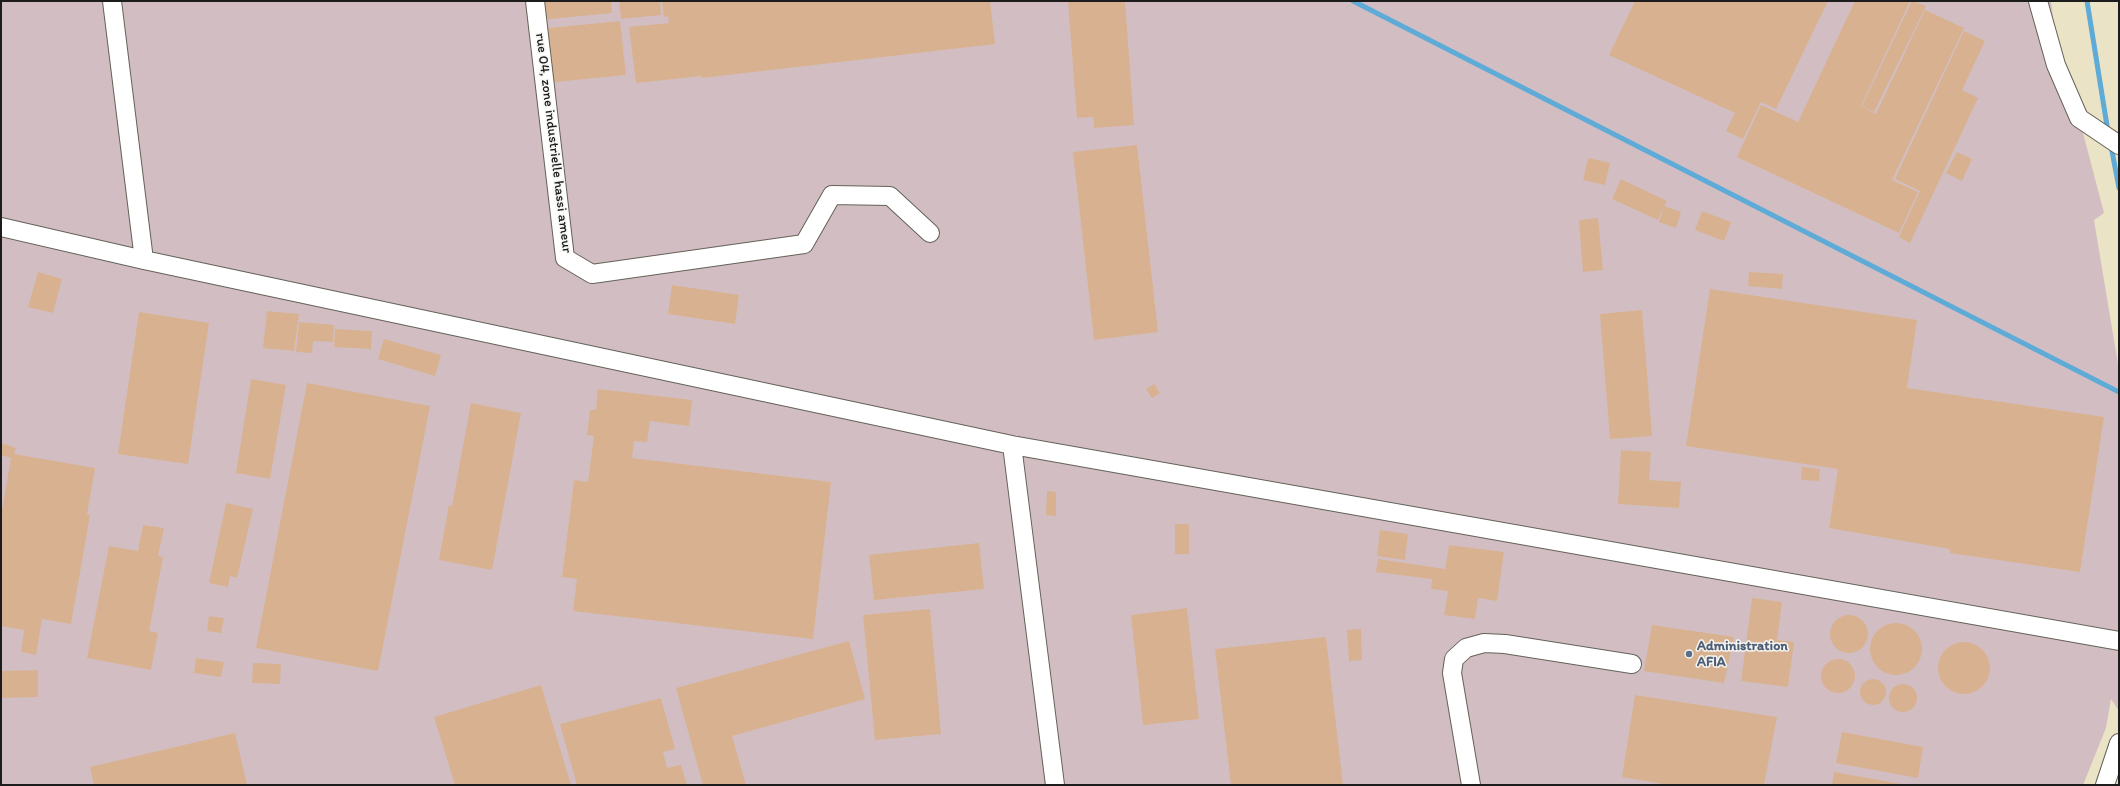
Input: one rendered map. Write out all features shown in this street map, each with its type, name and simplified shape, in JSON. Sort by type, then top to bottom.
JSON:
[{"type":"street","points":[[112,1],[144,260]]},
{"type":"street","name":"rue 04, zone industrielle hassi ameur","points":[[535,1],[565,258],[592,274],[804,244],[832,195],[890,196],[930,233]]},
{"type":"street","points":[[2038,1],[2056,65],[2080,118],[2119,145]]},
{"type":"street","points":[[1,227],[144,260],[1012,445],[2119,641]]},
{"type":"street","points":[[1012,445],[1055,785]]},
{"type":"street","points":[[1471,785],[1452,673],[1454,659],[1466,648],[1484,643],[1505,644],[1632,664]]},
{"type":"street","points":[[2105,785],[2119,744]]},
{"type":"shaded area","points":[[1,1],[2051,1],[2053,18],[2104,213],[2094,220],[2119,370],[2119,711],[2111,699],[2106,728],[2083,785],[1,785]]},
{"type":"building","points":[[528,1],[611,1],[612,13],[530,21]]},
{"type":"building","points":[[619,1],[660,1],[661,15],[621,19]]},
{"type":"building","points":[[662,1],[990,1],[995,44],[702,78],[702,76],[636,83],[629,27],[669,23],[668,16],[664,17]]},
{"type":"building","points":[[1068,1],[1125,1],[1134,125],[1094,128],[1093,117],[1077,118]]},
{"type":"building","points":[[1635,1],[1828,1],[1776,109],[1761,102],[1743,139],[1726,131],[1735,113],[1609,55]]},
{"type":"building","points":[[1855,1],[1910,1],[1861,106],[1876,114],[1925,10],[1964,28],[1892,180],[1918,192],[1899,233],[1737,157],[1761,105],[1798,122]]},
{"type":"building","points":[[1912,1],[1926,6],[1874,112],[1862,106]]},
{"type":"building","points":[[620,21],[626,75],[545,83],[539,29]]},
{"type":"building","points":[[1964,31],[1985,41],[1962,90],[1978,98],[1910,243],[1899,237],[1920,191],[1895,179]]},
{"type":"building","points":[[1137,145],[1158,332],[1094,340],[1073,152]]},
{"type":"building","points":[[1957,152],[1972,159],[1962,181],[1946,173]]},
{"type":"building","points":[[1588,158],[1610,163],[1605,185],[1583,180]]},
{"type":"building","points":[[1621,179],[1667,201],[1664,206],[1681,212],[1676,228],[1659,222],[1664,207],[1658,220],[1612,199]]},
{"type":"building","points":[[1702,211],[1731,222],[1724,241],[1695,230]]},
{"type":"building","points":[[1598,218],[1603,270],[1583,272],[1579,220]]},
{"type":"building","points":[[38,272],[62,279],[53,313],[28,307]]},
{"type":"building","points":[[1749,272],[1783,274],[1782,289],[1748,286]]},
{"type":"building","points":[[672,285],[739,295],[735,324],[668,314]]},
{"type":"building","points":[[1710,289],[1917,320],[1907,388],[2104,417],[2080,572],[1950,553],[1950,549],[1829,528],[1838,469],[1686,446]]},
{"type":"building","points":[[1642,310],[1652,436],[1610,439],[1600,314]]},
{"type":"building","points":[[267,311],[299,314],[294,351],[263,348]]},
{"type":"building","points":[[139,312],[209,323],[188,464],[118,454]]},
{"type":"building","points":[[299,322],[334,325],[333,342],[313,341],[312,353],[296,352]]},
{"type":"building","points":[[335,329],[372,331],[371,349],[334,347]]},
{"type":"building","points":[[384,339],[441,355],[435,376],[378,359]]},
{"type":"building","points":[[251,379],[286,385],[270,479],[236,473]]},
{"type":"building","points":[[307,383],[430,406],[378,671],[256,648]]},
{"type":"building","points":[[1154,384],[1160,393],[1152,398],[1146,389]]},
{"type":"building","points":[[598,389],[692,400],[689,426],[650,421],[647,442],[634,441],[632,458],[831,482],[813,639],[573,611],[577,579],[562,577],[574,480],[588,482],[594,436],[587,435],[590,410],[596,410]]},
{"type":"building","points":[[471,403],[521,413],[492,570],[439,560],[449,505],[452,506]]},
{"type":"building","points":[[1,443],[16,448],[14,454],[95,468],[87,514],[90,515],[71,624],[42,619],[36,655],[21,652],[24,630],[1,626],[1,516],[11,458],[1,455]]},
{"type":"building","points":[[1621,450],[1651,452],[1649,480],[1681,482],[1679,508],[1618,504]]},
{"type":"building","points":[[1802,467],[1820,469],[1819,481],[1801,480]]},
{"type":"building","points":[[1047,491],[1056,492],[1056,516],[1046,515]]},
{"type":"building","points":[[226,503],[253,509],[237,578],[230,576],[228,587],[209,583]]},
{"type":"building","points":[[1175,524],[1189,524],[1189,554],[1175,554]]},
{"type":"building","points":[[143,525],[164,528],[158,556],[163,557],[149,631],[158,633],[151,670],[87,658],[109,546],[138,551]]},
{"type":"building","points":[[1380,530],[1408,534],[1405,560],[1377,556]]},
{"type":"building","points":[[979,543],[984,589],[874,600],[869,555]]},
{"type":"building","points":[[1449,545],[1504,552],[1497,601],[1478,598],[1475,619],[1444,615],[1448,591],[1431,589],[1432,579],[1376,572],[1378,559],[1445,569]]},
{"type":"building","points":[[1752,598],[1782,602],[1777,640],[1794,642],[1788,687],[1741,681]]},
{"type":"building","points":[[1187,608],[1199,719],[1143,725],[1131,615]]},
{"type":"building","points":[[930,609],[941,734],[875,740],[863,615]]},
{"type":"building","points":[[1845,615],[1853,615],[1860,618],[1865,623],[1868,634],[1865,645],[1860,650],[1853,653],[1845,653],[1838,650],[1833,645],[1830,638],[1830,630],[1833,623],[1838,618]]},
{"type":"building","points":[[209,616],[224,618],[221,633],[207,631]]},
{"type":"building","points":[[1891,623],[1901,623],[1915,630],[1922,644],[1922,654],[1915,668],[1901,675],[1891,675],[1881,671],[1874,664],[1870,654],[1870,644],[1874,634],[1881,627]]},
{"type":"building","name":"Administration AFIA","points":[[1652,625],[1734,637],[1724,683],[1644,671]]},
{"type":"building","points":[[1361,629],[1362,660],[1349,661],[1347,630]]},
{"type":"building","points":[[1326,637],[1343,785],[1231,785],[1215,649]]},
{"type":"building","points":[[849,641],[865,699],[732,736],[746,785],[703,785],[676,688]]},
{"type":"building","points":[[1959,642],[1969,642],[1979,646],[1986,653],[1990,663],[1990,673],[1986,683],[1979,690],[1969,694],[1959,694],[1949,690],[1942,683],[1938,673],[1938,663],[1942,653],[1949,646]]},
{"type":"building","points":[[196,658],[224,662],[221,677],[194,673]]},
{"type":"building","points":[[1841,659],[1848,661],[1853,666],[1855,676],[1853,686],[1848,691],[1835,693],[1828,691],[1823,686],[1821,673],[1823,666],[1828,661]]},
{"type":"building","points":[[253,663],[281,664],[280,684],[252,683]]},
{"type":"building","points":[[38,670],[38,697],[1,698],[1,671]]},
{"type":"building","points":[[1873,679],[1882,683],[1886,692],[1882,701],[1873,705],[1864,701],[1860,692],[1864,683]]},
{"type":"building","points":[[1903,684],[1913,688],[1917,698],[1913,708],[1903,712],[1893,708],[1889,698],[1893,688]]},
{"type":"building","points":[[541,685],[571,785],[455,785],[434,717]]},
{"type":"building","points":[[1635,695],[1777,717],[1764,785],[1669,785],[1622,777]]},
{"type":"building","points":[[661,698],[675,749],[663,752],[667,768],[681,765],[687,785],[577,785],[560,724]]},
{"type":"building","points":[[1842,732],[1923,747],[1918,778],[1836,763]]},
{"type":"building","points":[[235,733],[247,785],[94,785],[90,767]]},
{"type":"building","points":[[1834,772],[1901,784],[1901,785],[1832,785]]},
{"type":"waterway","points":[[1353,1],[2119,392]]},
{"type":"waterway","points":[[2087,1],[2108,132]]},
{"type":"waterway","points":[[2111,146],[2119,188]]},
{"type":"place","name":"Administration AFIA","points":[[1689,654]]}]
